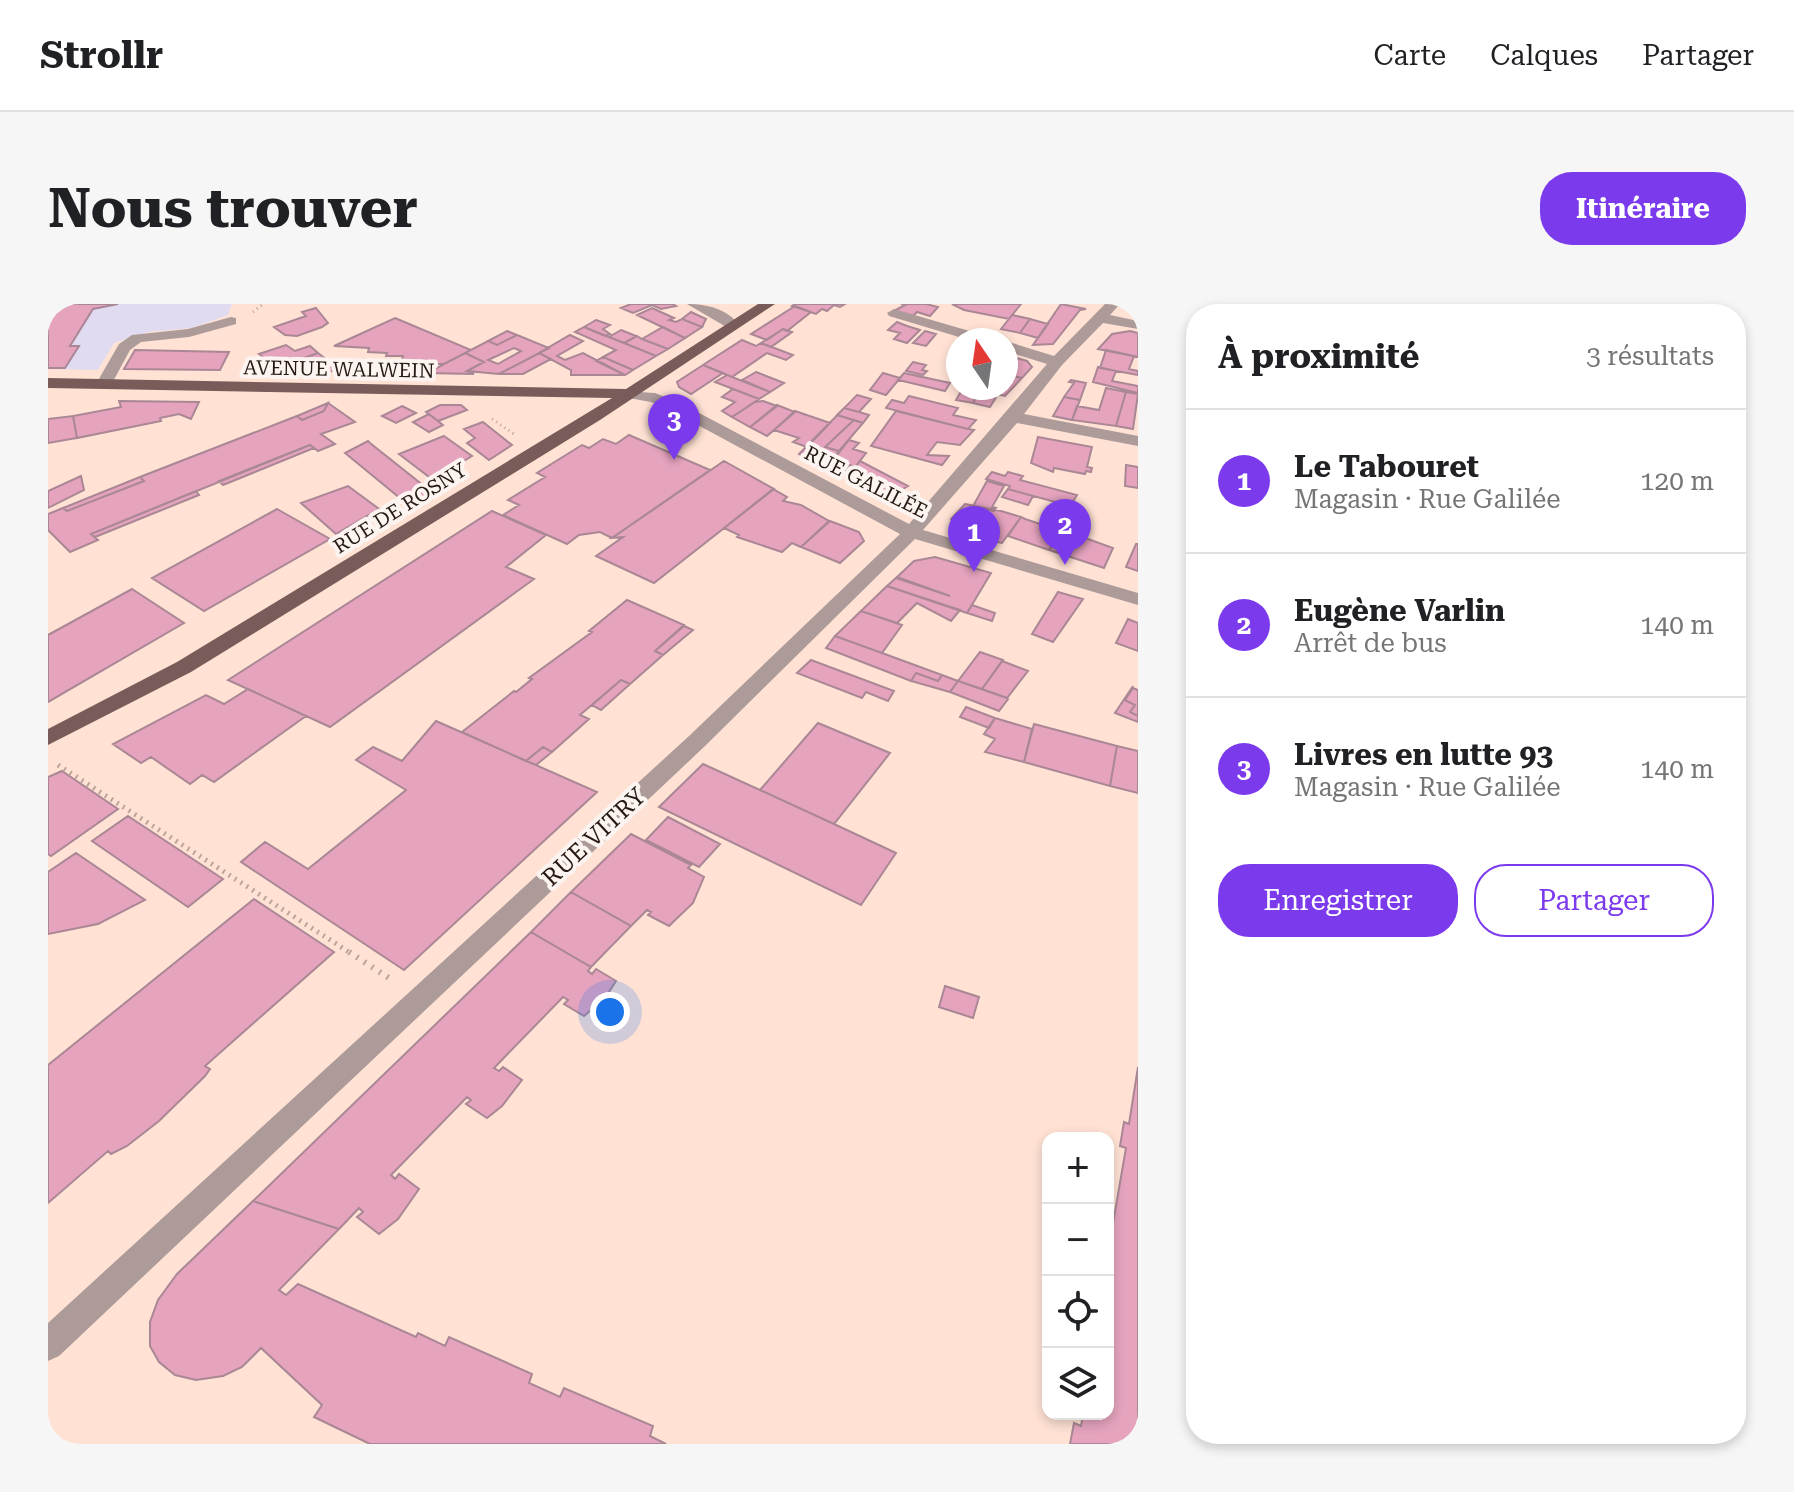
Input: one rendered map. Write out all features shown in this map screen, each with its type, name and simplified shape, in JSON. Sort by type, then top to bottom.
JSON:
[{"type":"main road","name":"RUE DE ROSNY","points":[[48,738],[184,667],[629,394],[768,304]]},
{"type":"main road","name":"AVENUE WALWEIN","points":[[48,383],[629,394]]},
{"type":"street","points":[[694,304],[722,316],[733,325]]},
{"type":"street","name":"RUE VITRY","points":[[48,1345],[707,731],[911,532],[1013,417],[1057,362],[1113,304]]},
{"type":"street","points":[[894,313],[946,328]]},
{"type":"street","points":[[1101,318],[1138,325]]},
{"type":"street","points":[[104,384],[128,342],[137,338],[189,333],[231,321]]},
{"type":"street","points":[[1018,350],[1057,362]]},
{"type":"street","name":"RUE GALILÉE","points":[[629,394],[655,398],[676,407],[911,532],[1138,599]]},
{"type":"street","points":[[1013,417],[1138,441]]},
{"type":"path","points":[[468,390],[469,403],[537,450]]},
{"type":"path","points":[[70,774],[420,998]]},
{"type":"shaded area","points":[[48,304],[232,304],[228,315],[192,328],[148,332],[114,343],[98,370],[48,369]]},
{"type":"building","points":[[48,304],[118,304],[93,309],[70,346],[79,346],[65,368],[48,368]]},
{"type":"building","points":[[631,304],[676,306],[661,309],[652,305],[633,313],[621,308]]},
{"type":"building","points":[[845,304],[840,307],[834,305],[827,311],[822,309],[816,314],[792,306]]},
{"type":"building","points":[[901,304],[938,307],[930,316],[917,312],[913,316],[894,311],[905,305]]},
{"type":"building","points":[[952,304],[1021,304],[1009,319],[964,310]]},
{"type":"building","points":[[1061,304],[1086,309],[1080,310],[1053,344],[1033,345]]},
{"type":"building","points":[[795,306],[811,312],[787,331],[783,329],[767,340],[751,334]]},
{"type":"building","points":[[316,308],[328,323],[322,327],[297,336],[285,335],[274,327],[306,316],[302,312]]},
{"type":"building","points":[[652,308],[674,318],[669,320],[676,322],[682,319],[702,327],[685,338],[637,315]]},
{"type":"building","points":[[691,312],[706,319],[702,327],[682,319]]},
{"type":"building","points":[[1012,315],[1030,319],[1020,333],[1018,328],[1002,328]]},
{"type":"building","points":[[395,318],[471,350],[444,364],[417,364],[418,360],[402,360],[403,356],[368,352],[369,348],[334,346]]},
{"type":"building","points":[[1030,319],[1048,324],[1038,338],[1020,333]]},
{"type":"building","points":[[596,320],[610,325],[603,329],[610,334],[605,336],[584,327]]},
{"type":"building","points":[[897,322],[920,330],[907,343],[894,339],[900,333],[888,330]]},
{"type":"building","points":[[584,327],[656,356],[633,370],[603,357],[616,350],[575,332]]},
{"type":"building","points":[[663,327],[685,338],[668,349],[642,339]]},
{"type":"building","points":[[783,329],[792,332],[771,347],[761,343]]},
{"type":"building","points":[[621,330],[637,336],[624,343],[609,337]]},
{"type":"building","points":[[507,331],[517,335],[497,345],[488,341]]},
{"type":"building","points":[[925,331],[936,334],[926,346],[913,343]]},
{"type":"building","points":[[1138,333],[1138,357],[1098,349],[1112,334]]},
{"type":"building","points":[[517,335],[549,348],[499,374],[467,371],[484,362],[465,353],[488,341],[497,345]],"holes":[[[514,348],[521,351],[498,364],[488,360]]]},
{"type":"building","points":[[570,335],[583,341],[557,356],[565,360],[583,353],[625,375],[571,375],[571,370],[539,353]]},
{"type":"building","points":[[637,336],[668,349],[656,356],[624,343]]},
{"type":"building","points":[[742,340],[756,346],[761,343],[793,355],[786,360],[767,353],[732,377],[703,365]]},
{"type":"building","points":[[286,345],[295,351],[310,346],[318,353],[276,368],[259,354]]},
{"type":"building","points":[[135,350],[229,352],[220,370],[124,369]]},
{"type":"building","points":[[1106,350],[1134,356],[1129,369],[1138,371],[1138,375],[1100,368]]},
{"type":"building","points":[[318,353],[343,372],[329,371],[318,364],[296,371],[275,368]]},
{"type":"building","points":[[465,353],[484,362],[467,371],[474,374],[427,373]]},
{"type":"building","points":[[539,353],[551,359],[523,374],[499,374]]},
{"type":"building","points":[[603,357],[633,370],[625,375],[596,361]]},
{"type":"building","points":[[1018,358],[1027,361],[1032,367],[1022,378],[1018,377]]},
{"type":"building","points":[[913,362],[926,365],[922,370],[927,371],[923,375],[906,371]]},
{"type":"building","points":[[703,365],[723,373],[691,394],[679,387],[677,382]]},
{"type":"building","points":[[1098,367],[1116,371],[1112,381],[1138,386],[1138,393],[1093,382]]},
{"type":"building","points":[[756,372],[784,383],[770,392],[742,380]]},
{"type":"building","points":[[883,373],[900,378],[886,395],[870,390]]},
{"type":"building","points":[[904,373],[946,382],[946,389],[945,391],[898,380]]},
{"type":"building","points":[[727,375],[770,392],[759,399],[715,382]]},
{"type":"building","points":[[1069,382],[1086,383],[1080,400],[1064,397],[1074,383]]},
{"type":"building","points":[[1106,388],[1126,392],[1116,426],[1072,420],[1077,406],[1099,410]]},
{"type":"building","points":[[733,389],[759,399],[732,417],[722,411],[735,402],[722,397]]},
{"type":"building","points":[[1126,392],[1138,394],[1133,429],[1116,426]]},
{"type":"building","points":[[857,395],[871,399],[859,412],[844,408]]},
{"type":"building","points":[[909,396],[958,408],[953,415],[976,420],[968,429],[886,408],[892,400],[904,403]]},
{"type":"building","points":[[1064,397],[1080,400],[1072,420],[1053,416]]},
{"type":"building","points":[[975,400],[994,400],[990,407],[973,403]]},
{"type":"building","points":[[119,401],[199,402],[191,419],[179,414],[160,418],[161,421],[77,438],[73,416],[121,407]]},
{"type":"building","points":[[763,401],[777,406],[750,427],[732,417],[755,402]]},
{"type":"building","points":[[328,403],[324,411],[302,420],[297,416]]},
{"type":"building","points":[[328,403],[355,422],[321,434],[335,444],[318,451],[310,445],[91,534],[98,540],[70,552],[48,530],[48,514],[63,508],[67,511],[144,481],[140,477],[297,416],[302,420],[324,411]]},
{"type":"building","points":[[440,405],[461,405],[467,410],[438,421],[426,412]]},
{"type":"building","points":[[777,405],[795,412],[767,436],[750,427]]},
{"type":"building","points":[[402,406],[416,413],[396,423],[382,416]]},
{"type":"building","points":[[844,408],[869,415],[863,423],[837,415]]},
{"type":"building","points":[[795,411],[830,423],[807,447],[793,442],[799,438],[774,430]]},
{"type":"building","points":[[896,411],[974,430],[960,445],[937,442],[927,455],[949,456],[942,465],[871,446]]},
{"type":"building","points":[[429,414],[443,425],[429,432],[413,422]]},
{"type":"building","points":[[837,415],[854,420],[825,447],[839,451],[826,469],[799,454]]},
{"type":"building","points":[[73,416],[77,438],[48,443],[48,419]]},
{"type":"building","points":[[854,420],[863,423],[839,451],[825,447]]},
{"type":"building","points":[[483,422],[512,445],[489,460],[467,443],[475,438],[464,429]]},
{"type":"building","points":[[629,435],[710,470],[612,538],[600,532],[579,535],[567,544],[503,515],[519,505],[508,500],[545,477],[537,473],[582,445],[589,448],[603,439],[616,444]]},
{"type":"building","points":[[444,436],[472,456],[433,480],[399,454]]},
{"type":"building","points":[[1038,437],[1092,447],[1087,467],[1092,468],[1091,472],[1086,471],[1085,474],[1054,468],[1053,472],[1031,463]]},
{"type":"building","points":[[849,440],[859,443],[853,449],[866,453],[855,467],[849,465],[840,477],[826,469]]},
{"type":"building","points":[[368,441],[434,494],[412,508],[345,453]]},
{"type":"building","points":[[310,445],[314,448],[223,485],[219,481]]},
{"type":"building","points":[[724,461],[774,489],[654,583],[596,556],[623,537],[612,538]]},
{"type":"building","points":[[860,461],[908,486],[883,500],[846,480]]},
{"type":"building","points":[[1126,465],[1138,467],[1138,488],[1125,486]]},
{"type":"building","points":[[992,472],[1023,476],[1020,480],[1077,495],[1070,506],[1008,489],[1010,486],[986,479]]},
{"type":"building","points":[[81,476],[84,490],[48,508],[48,491]]},
{"type":"building","points":[[140,477],[144,481],[67,511],[63,508]]},
{"type":"building","points":[[987,481],[1004,486],[992,507],[996,508],[994,511],[973,506]]},
{"type":"building","points":[[348,486],[379,509],[336,534],[301,503]]},
{"type":"building","points":[[773,489],[787,497],[783,501],[801,505],[829,521],[801,547],[792,543],[782,552],[737,537],[739,535],[724,528]]},
{"type":"building","points":[[1008,489],[1033,496],[1028,505],[1002,497]]},
{"type":"building","points":[[196,491],[199,495],[95,537],[91,534]]},
{"type":"building","points":[[965,504],[1021,517],[1002,543],[981,539],[961,533],[951,519]]},
{"type":"building","points":[[277,509],[330,539],[204,611],[152,578]]},
{"type":"building","points":[[492,511],[546,535],[506,567],[534,579],[330,727],[228,680]]},
{"type":"building","points":[[1021,517],[1062,531],[1049,550],[1008,536]]},
{"type":"building","points":[[830,521],[859,532],[864,541],[840,563],[801,547]]},
{"type":"building","points":[[1063,530],[1113,548],[1104,568],[1049,550]]},
{"type":"building","points":[[1138,544],[1138,571],[1126,567]]},
{"type":"building","points":[[935,557],[991,573],[967,613],[887,586],[896,578],[950,596],[897,577],[914,561]]},
{"type":"building","points":[[887,586],[960,610],[951,621],[917,603],[897,623],[861,611]]},
{"type":"building","points":[[132,589],[184,623],[48,702],[48,635]]},
{"type":"building","points":[[1058,592],[1083,599],[1053,642],[1032,634]]},
{"type":"building","points":[[627,600],[684,625],[655,651],[663,655],[630,684],[621,680],[580,715],[589,719],[552,752],[543,747],[526,761],[462,732],[592,632],[589,631]]},
{"type":"building","points":[[972,605],[995,613],[992,621],[967,613]]},
{"type":"building","points":[[861,611],[902,625],[882,653],[835,636]]},
{"type":"building","points":[[1128,619],[1138,623],[1138,651],[1116,643]]},
{"type":"building","points":[[684,626],[693,630],[663,655],[655,651]]},
{"type":"building","points":[[835,636],[942,675],[938,681],[916,673],[911,681],[826,648]]},
{"type":"building","points":[[980,652],[1003,660],[982,689],[958,681]]},
{"type":"building","points":[[811,660],[894,691],[888,701],[866,692],[862,698],[797,673]]},
{"type":"building","points":[[1002,661],[1028,671],[1007,698],[982,689]]},
{"type":"building","points":[[916,673],[938,681],[942,675],[958,681],[950,692],[911,681]]},
{"type":"building","points":[[621,680],[630,684],[601,710],[592,705]]},
{"type":"building","points":[[958,681],[1008,699],[999,711],[950,692]]},
{"type":"building","points":[[1133,686],[1125,700],[1135,705],[1130,712],[1138,716],[1138,722],[1115,713]]},
{"type":"building","points":[[1133,688],[1138,690],[1138,716],[1130,712],[1135,705],[1125,700]]},
{"type":"building","points":[[248,689],[306,716],[214,782],[202,775],[190,784],[151,757],[141,763],[113,744],[206,695],[224,704]]},
{"type":"building","points":[[966,707],[995,718],[989,728],[960,717]]},
{"type":"building","points":[[995,718],[1032,729],[1024,762],[985,752],[995,739],[984,734]]},
{"type":"building","points":[[436,721],[597,792],[404,970],[241,862],[265,842],[308,869],[406,790],[356,760],[373,747],[402,761]]},
{"type":"building","points":[[818,723],[890,753],[834,824],[760,790]]},
{"type":"building","points":[[1034,724],[1117,746],[1110,786],[1024,762]]},
{"type":"building","points":[[1117,746],[1138,751],[1138,793],[1110,786]]},
{"type":"building","points":[[543,747],[552,752],[536,765],[526,761]]},
{"type":"building","points":[[703,764],[896,853],[861,905],[659,807]]},
{"type":"building","points":[[62,771],[118,809],[51,856],[48,854],[48,777]]},
{"type":"building","points":[[128,816],[223,879],[188,907],[92,841]]},
{"type":"building","points":[[668,817],[720,844],[699,867],[646,840]]},
{"type":"building","points":[[631,834],[691,865],[688,868],[704,877],[693,903],[669,926],[648,915],[651,912],[647,910],[631,926],[571,892]]},
{"type":"building","points":[[76,853],[145,900],[98,924],[48,934],[48,872]]},
{"type":"building","points":[[571,892],[631,926],[591,967],[531,932]]},
{"type":"building","points":[[254,899],[334,952],[205,1066],[210,1069],[205,1076],[159,1121],[127,1146],[111,1154],[108,1151],[48,1203],[48,1065]]},
{"type":"building","points":[[531,932],[591,967],[588,971],[592,974],[596,969],[616,981],[605,998],[584,1016],[564,1004],[568,1000],[563,997],[494,1068],[499,1071],[503,1067],[522,1080],[502,1106],[487,1118],[466,1104],[471,1100],[467,1097],[391,1175],[395,1179],[399,1174],[419,1189],[398,1219],[379,1234],[357,1217],[363,1212],[359,1208],[339,1229],[253,1201]]},
{"type":"building","points":[[945,986],[979,997],[973,1018],[939,1007]]},
{"type":"building","points":[[1138,1067],[1138,1444],[1070,1444],[1074,1423],[1081,1426],[1082,1420],[1114,1420],[1114,1217],[1126,1148],[1120,1146],[1124,1122],[1129,1124]]},
{"type":"building","points":[[253,1201],[339,1229],[279,1290],[286,1295],[298,1284],[416,1337],[418,1333],[445,1346],[449,1337],[532,1374],[529,1383],[560,1397],[564,1388],[653,1426],[650,1436],[666,1444],[370,1444],[314,1417],[322,1405],[261,1348],[242,1367],[223,1376],[196,1380],[175,1375],[159,1362],[150,1346],[150,1322],[158,1300],[177,1274]]},
{"type":"place","name":"Livres en lutte 93","points":[[674,460]]},
{"type":"place","name":"Eugène Varlin","points":[[1065,565]]},
{"type":"place","name":"Le Tabouret","points":[[974,572]]}]
